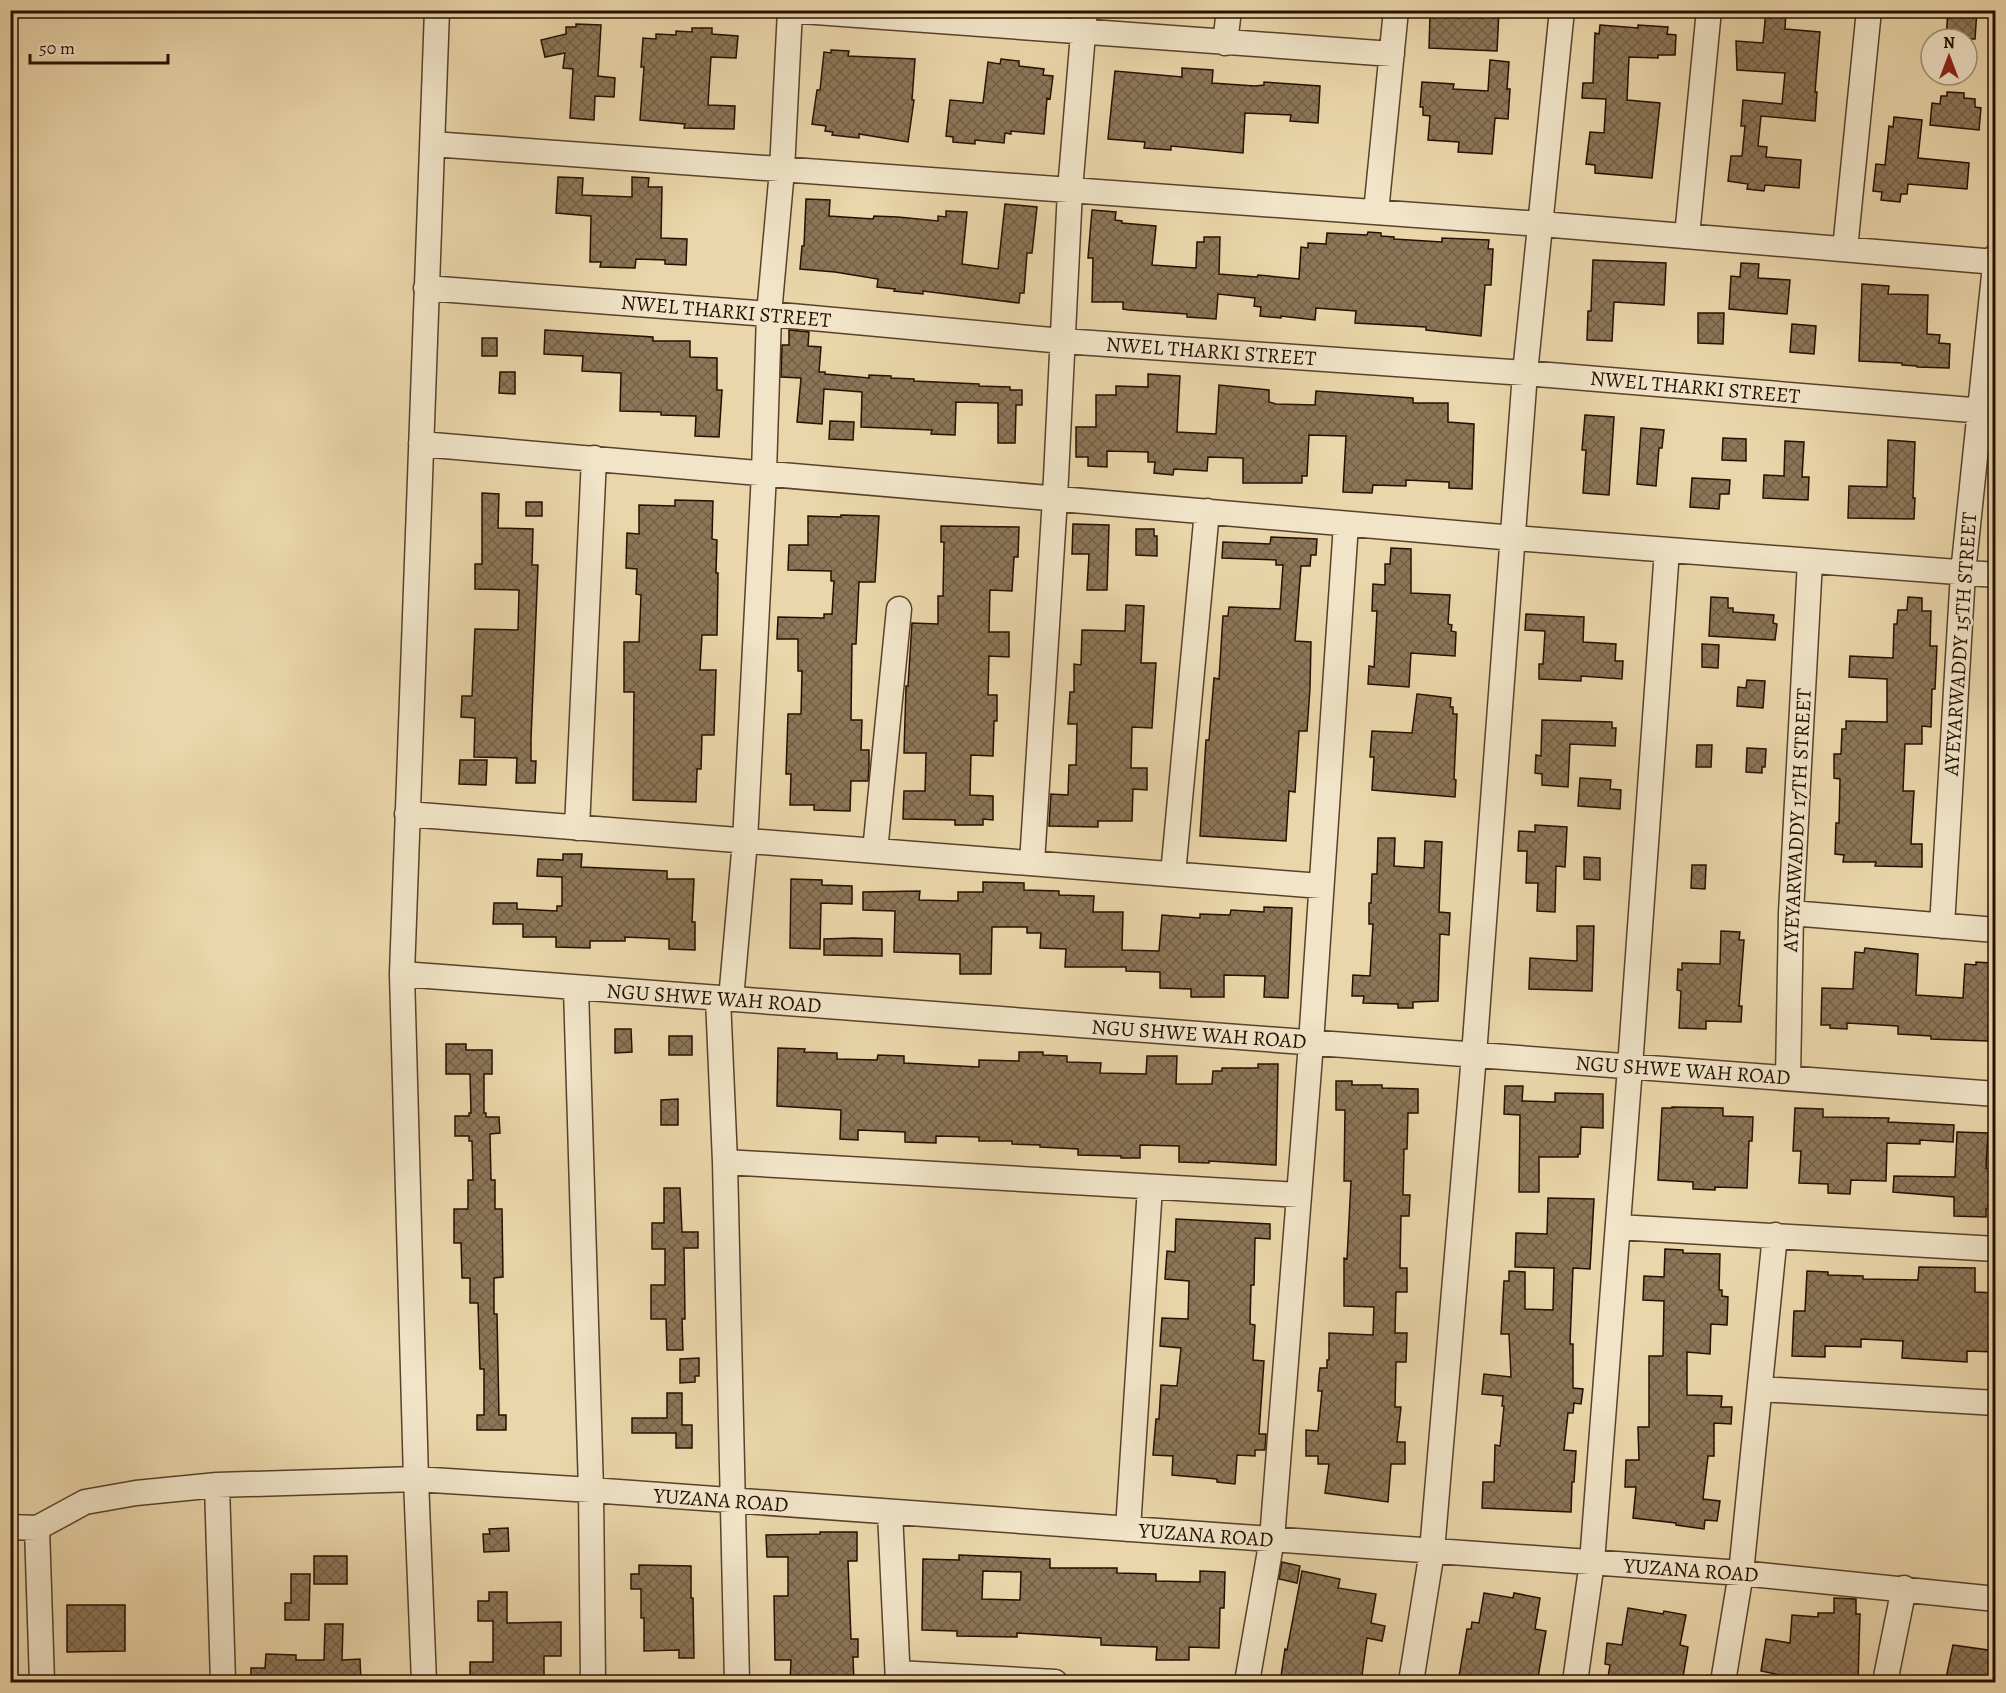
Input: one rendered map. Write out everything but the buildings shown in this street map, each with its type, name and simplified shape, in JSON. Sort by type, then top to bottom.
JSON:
[{"type":"street","points":[[424,1683],[402,974],[436,10]]},
{"type":"street","points":[[1225,43],[1229,10]]},
{"type":"street","points":[[1376,212],[1396,10]]},
{"type":"street","points":[[1411,1683],[1432,1551],[1474,1055],[1525,373],[1562,10]]},
{"type":"street","points":[[1687,236],[1709,10]]},
{"type":"street","points":[[1845,249],[1869,10]]},
{"type":"street","points":[[737,1683],[725,1162],[725,999],[745,841],[764,474],[769,314],[782,170],[790,11],[1084,22],[1225,43],[1392,54]]},
{"type":"street","points":[[1032,863],[1055,498],[1070,190],[1084,22]]},
{"type":"street","points":[[432,144],[1541,224],[1995,262]]},
{"type":"street","name":"AYEYARWADDY 15TH STREET","points":[[1942,926],[1963,573],[1988,411],[1995,256]]},
{"type":"street","name":"NWEL THARKI STREET","points":[[426,288],[769,314],[1063,341],[1525,373],[1988,411]]},
{"type":"street","points":[[421,444],[1514,538],[1995,575]]},
{"type":"street","points":[[577,828],[594,459]]},
{"type":"street","points":[[1173,874],[1207,512]]},
{"type":"street","points":[[1247,1683],[1272,1539],[1311,1043],[1346,524]]},
{"type":"street","points":[[1575,1683],[1592,1562],[1666,550]]},
{"type":"street","name":"AYEYARWADDY 17TH STREET","points":[[1788,1078],[1791,913],[1810,561]]},
{"type":"street","points":[[875,851],[899,609]]},
{"type":"street","points":[[407,814],[1321,886]]},
{"type":"street","points":[[1791,913],[1995,930]]},
{"type":"street","name":"NGU SHWE WAH ROAD","points":[[402,974],[1995,1094]]},
{"type":"street","points":[[576,988],[591,1490],[593,1683]]},
{"type":"street","points":[[725,1162],[1299,1195]]},
{"type":"street","points":[[1128,1529],[1150,1186]]},
{"type":"street","points":[[1618,1227],[1995,1249]]},
{"type":"street","points":[[1723,1683],[1741,1573],[1775,1235]]},
{"type":"street","points":[[1760,1389],[1995,1403]]},
{"type":"street","name":"YUZANA ROAD","points":[[37,1528],[85,1502],[136,1493],[217,1485],[416,1479],[1741,1573],[1995,1599]]},
{"type":"street","points":[[217,1485],[222,1683]]},
{"type":"street","points":[[890,1512],[898,1678],[1055,1683]]},
{"type":"street","points":[[10,1527],[37,1528],[42,1683]]},
{"type":"street","points":[[1885,1683],[1904,1588]]}]
